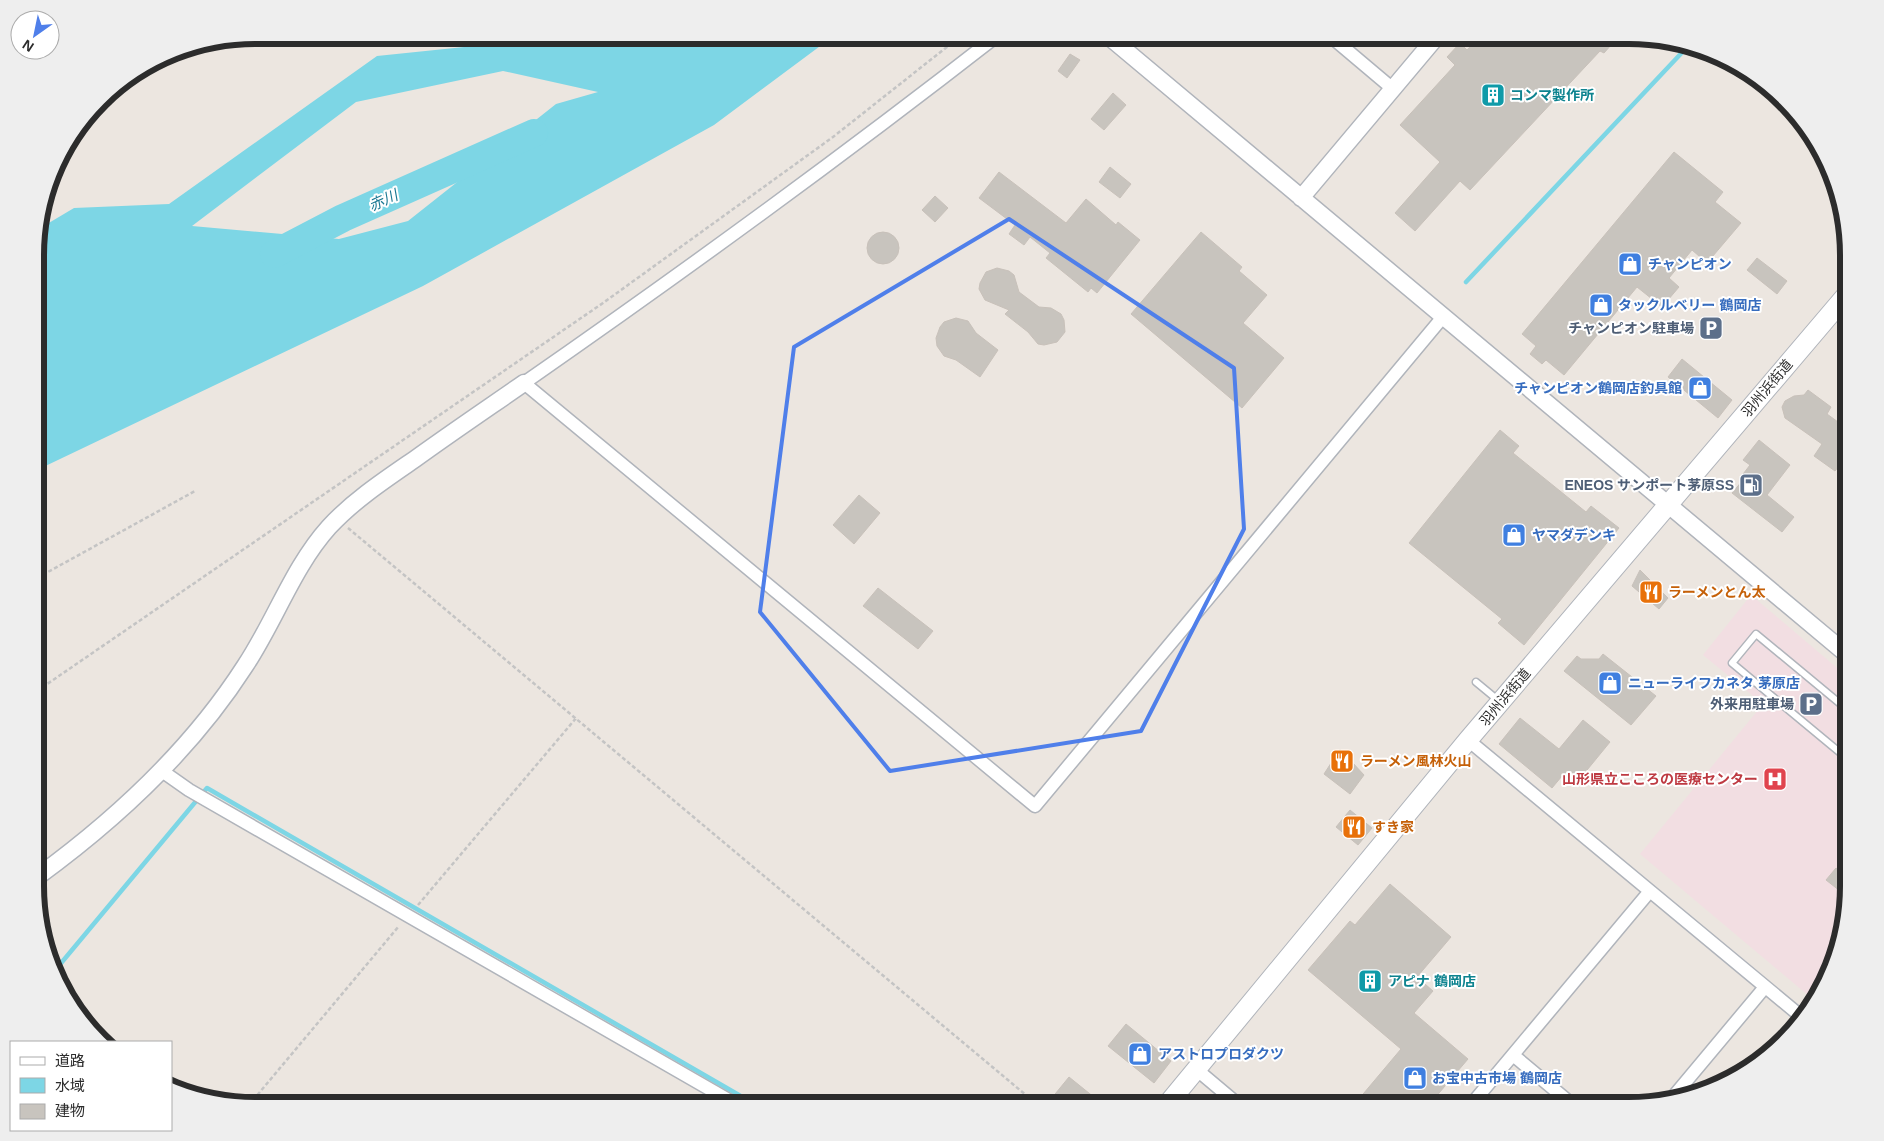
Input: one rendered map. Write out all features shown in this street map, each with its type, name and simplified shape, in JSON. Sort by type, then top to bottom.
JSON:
[{"type":"main road","name":"羽州浜街道","points":[[1173,1097],[1468,740],[1840,302]]},
{"type":"street","points":[[44,871],[118,812],[138,791],[162,772],[186,746],[221,702],[260,643],[305,561],[336,520],[357,501],[770,207],[986,44]]},
{"type":"street","points":[[1118,44],[1442,318],[1840,649]]},
{"type":"street","points":[[1340,44],[1393,89]]},
{"type":"street","points":[[1301,198],[1430,44]]},
{"type":"street","points":[[524,383],[1035,806],[1442,318]]},
{"type":"street","points":[[1468,740],[1798,1014]]},
{"type":"street","points":[[162,772],[189,790],[723,1097]]},
{"type":"street","points":[[1478,1097],[1650,892]]},
{"type":"street","points":[[1678,1091],[1765,987]]},
{"type":"street","points":[[1513,1055],[1563,1097]]},
{"type":"street","points":[[1196,1069],[1229,1097]]},
{"type":"lane","points":[[1840,704],[1756,634],[1732,663],[1840,753]]},
{"type":"lane","points":[[1476,682],[1500,702]]},
{"type":"path","points":[[44,686],[603,303],[833,137],[951,44]]},
{"type":"path","points":[[44,574],[195,491]]},
{"type":"path","points":[[336,520],[576,717],[1027,1097]]},
{"type":"highlighted area","points":[[1009,219],[1234,368],[1244,529],[1141,731],[890,771],[760,612],[794,347]]},
{"type":"shaded area","name":"山形県立こころの医療センター","points":[[1751,595],[1840,670],[1840,900],[1836,928],[1829,954],[1819,980],[1809,996],[1640,854],[1763,704],[1703,655]]},
{"type":"water","points":[[494,44],[823,44],[714,125],[423,286],[44,467],[44,241],[46,224],[74,208],[169,204],[377,56]],"holes":[[[503,71],[598,92],[556,104],[408,221],[339,239],[192,226],[356,102]]]},
{"type":"building","name":"コンマ製作所","points":[[1459,44],[1467,50],[1473,44],[1612,44],[1604,53],[1600,51],[1470,190],[1460,181],[1415,231],[1395,213],[1440,162],[1400,125],[1455,65],[1447,57]]},
{"type":"building","points":[[1070,54],[1080,60],[1067,78],[1058,71]]},
{"type":"building","points":[[1113,93],[1126,105],[1104,130],[1091,119]]},
{"type":"building","name":"チャンピオン","points":[[1674,152],[1723,192],[1715,202],[1741,223],[1707,263],[1692,250],[1669,278],[1679,287],[1662,307],[1637,287],[1564,375],[1546,360],[1542,364],[1530,354],[1536,346],[1522,334]]},
{"type":"building","points":[[1110,167],[1131,184],[1120,198],[1099,182]]},
{"type":"building","points":[[999,172],[1066,223],[1086,199],[1116,225],[1118,222],[1140,240],[1097,293],[1091,288],[1088,292],[1046,258],[1050,253],[1030,237],[1024,245],[1009,234],[1015,225],[979,198]]},
{"type":"building","points":[[935,196],[948,208],[935,222],[922,210]]},
{"type":"building","points":[[883,232],[894,237],[899,248],[894,259],[883,264],[872,259],[867,248],[872,237]]},
{"type":"building","points":[[1201,232],[1242,267],[1239,271],[1267,295],[1243,323],[1284,358],[1242,408],[1131,314]]},
{"type":"building","points":[[1757,258],[1787,281],[1777,294],[1747,270]]},
{"type":"building","points":[[997,268],[1009,271],[1014,275],[1019,292],[1039,307],[1051,308],[1061,314],[1064,320],[1065,332],[1057,342],[1044,345],[1038,344],[1028,332],[1005,314],[1009,310],[985,300],[979,289],[980,283],[986,272]]},
{"type":"building","points":[[956,318],[968,321],[976,333],[998,350],[980,377],[956,360],[944,356],[937,346],[936,338],[940,327],[944,322]]},
{"type":"building","name":"チャンピオン鶴岡店釣具館","points":[[1682,359],[1732,400],[1718,418],[1668,377]]},
{"type":"building","points":[[1808,390],[1831,407],[1827,414],[1840,423],[1840,465],[1835,471],[1814,456],[1822,444],[1785,418],[1782,407],[1785,401],[1794,396],[1804,395]]},
{"type":"building","name":"ヤマダデンキ","points":[[1500,430],[1519,446],[1513,453],[1586,512],[1591,506],[1619,528],[1524,645],[1498,623],[1502,619],[1409,543]]},
{"type":"building","name":"ENEOS サンポート茅原SS","points":[[1759,440],[1790,465],[1767,495],[1794,517],[1782,532],[1732,493],[1743,480],[1740,478],[1750,465],[1743,460]]},
{"type":"building","points":[[859,495],[880,513],[854,544],[833,525]]},
{"type":"building","name":"ラーメンとん太","points":[[1640,570],[1668,598],[1659,609],[1632,586]]},
{"type":"building","points":[[878,588],[933,631],[918,649],[863,606]]},
{"type":"building","name":"ニューライフカネタ 茅原店","points":[[1603,654],[1656,696],[1631,725],[1564,671],[1577,656],[1581,659],[1599,659]]},
{"type":"building","points":[[1520,718],[1559,749],[1583,720],[1610,742],[1574,786],[1562,776],[1552,788],[1499,744]]},
{"type":"building","name":"ラーメン風林火山","points":[[1340,749],[1364,775],[1350,794],[1324,774]]},
{"type":"building","name":"すき家","points":[[1350,810],[1372,828],[1358,845],[1336,827]]},
{"type":"building","points":[[1836,868],[1840,871],[1840,891],[1826,880]]},
{"type":"building","points":[[1390,884],[1451,937],[1417,977],[1433,991],[1414,1013],[1468,1059],[1436,1097],[1361,1097],[1401,1049],[1308,970],[1350,921],[1355,925]]},
{"type":"building","name":"アストロプロダクツ","points":[[1126,1024],[1171,1061],[1154,1083],[1108,1046]]},
{"type":"building","points":[[1069,1077],[1094,1097],[1053,1097]]},
{"type":"waterway","points":[[1466,282],[1684,51]]},
{"type":"waterway","name":"赤川","points":[[274,254],[343,218],[534,133]]},
{"type":"waterway","points":[[59,965],[207,788],[742,1097]]},
{"type":"place","name":"コンマ製作所","points":[[1493,95]]},
{"type":"place","name":"チャンピオン","points":[[1630,264]]},
{"type":"place","name":"タックルベリー 鶴岡店","points":[[1601,305]]},
{"type":"place","name":"チャンピオン駐車場","points":[[1711,328]]},
{"type":"place","name":"チャンピオン鶴岡店釣具館","points":[[1700,388]]},
{"type":"place","name":"ENEOS サンポート茅原SS","points":[[1751,485]]},
{"type":"place","name":"ヤマダデンキ","points":[[1514,535]]},
{"type":"place","name":"ラーメンとん太","points":[[1651,592]]},
{"type":"place","name":"ニューライフカネタ 茅原店","points":[[1610,683]]},
{"type":"place","name":"外来用駐車場","points":[[1811,704]]},
{"type":"place","name":"ラーメン風林火山","points":[[1342,761]]},
{"type":"place","name":"山形県立こころの医療センター","points":[[1775,779]]},
{"type":"place","name":"すき家","points":[[1354,827]]},
{"type":"place","name":"アピナ 鶴岡店","points":[[1370,981]]},
{"type":"place","name":"アストロプロダクツ","points":[[1140,1054]]},
{"type":"place","name":"お宝中古市場 鶴岡店","points":[[1415,1078]]}]
